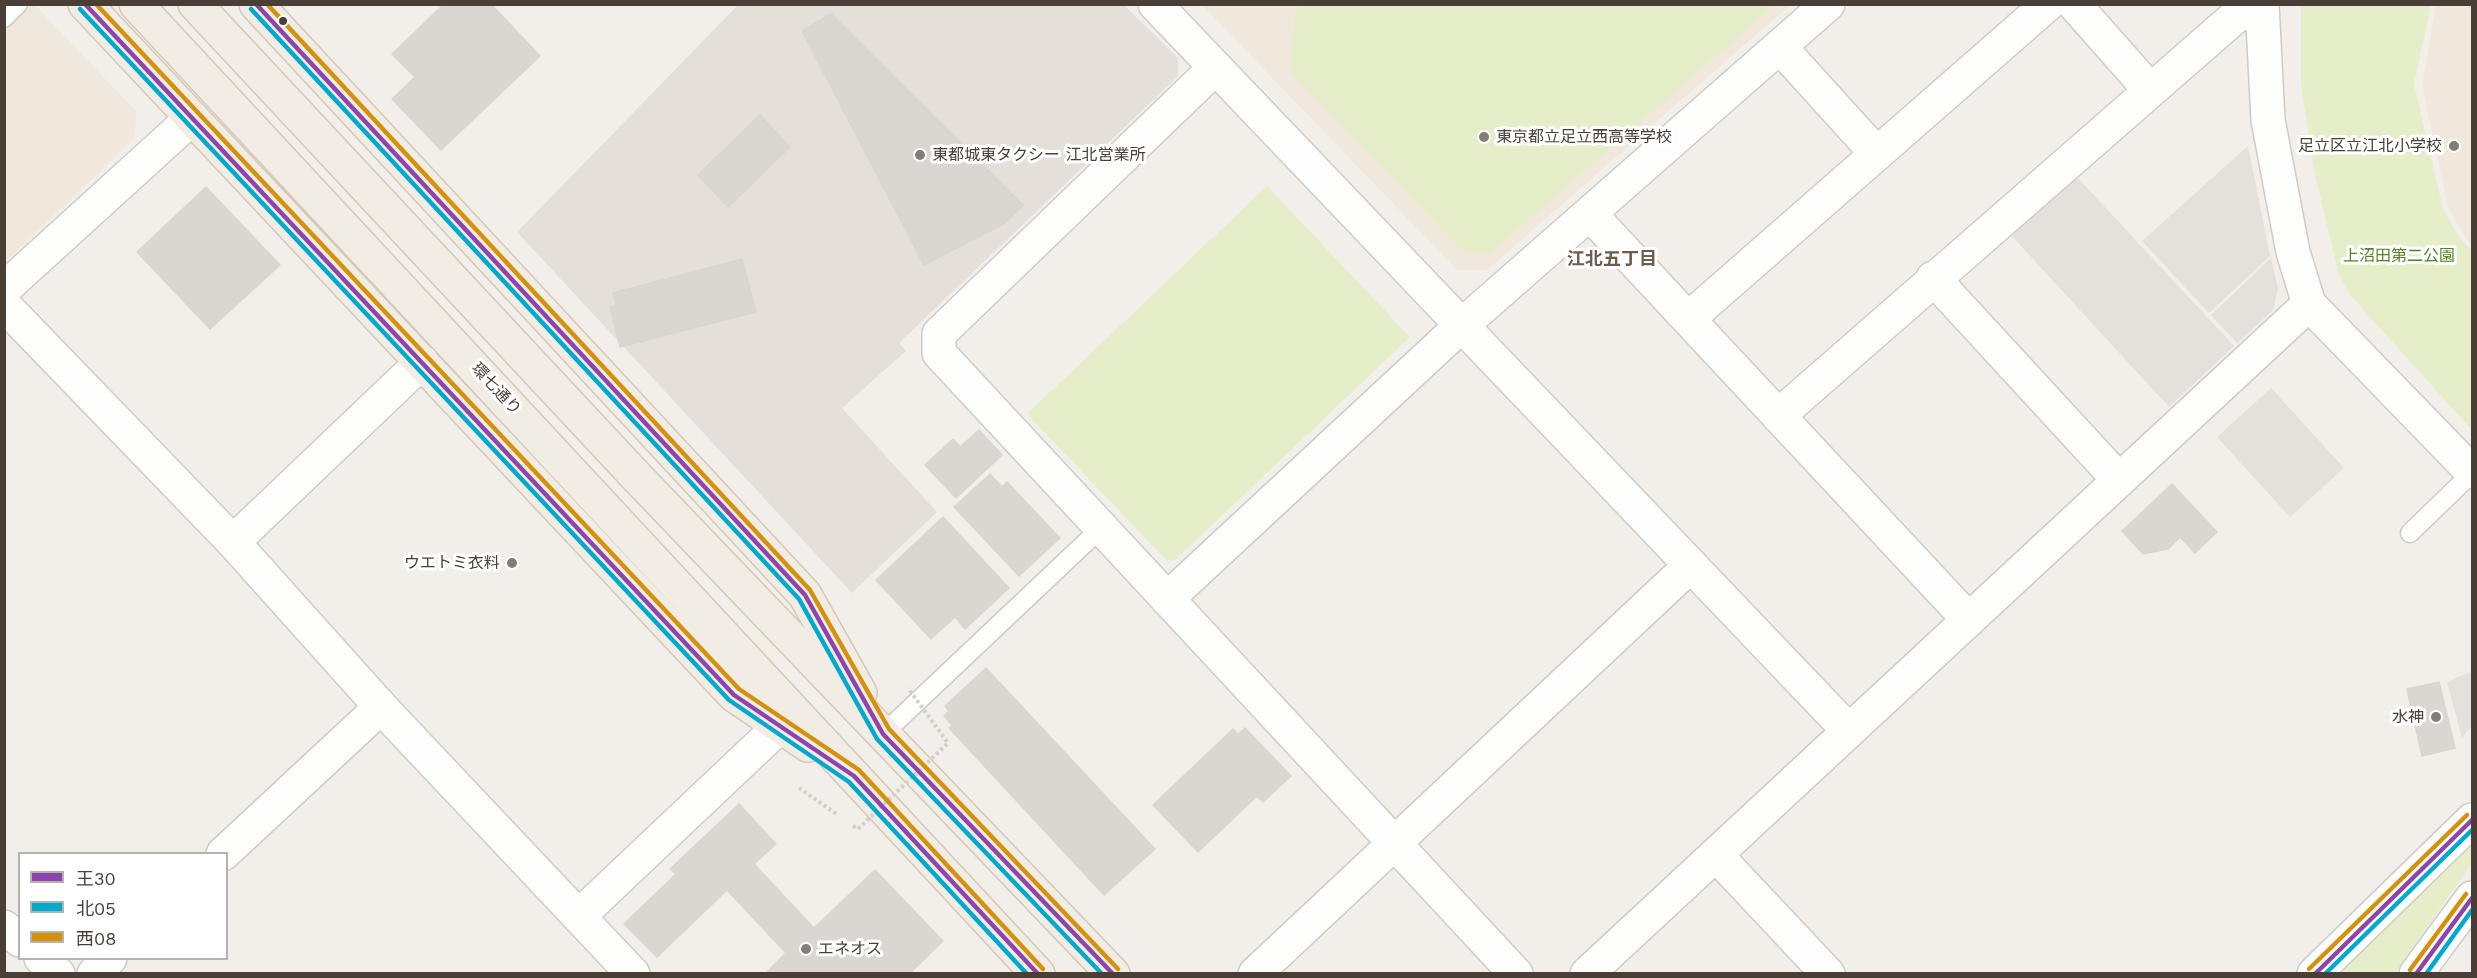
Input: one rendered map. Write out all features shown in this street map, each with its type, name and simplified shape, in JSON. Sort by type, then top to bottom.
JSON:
[{"type":"main road","name":"環七通り","points":[[85,4],[734,695],[854,776]]},
{"type":"main road","name":"環七通り","points":[[136,4],[603,503],[1038,974]]},
{"type":"main road","points":[[195,4],[634,474],[1113,974]]},
{"type":"main road","points":[[256,4],[805,595],[883,734]]},
{"type":"street","points":[[1155,4],[1849,731]]},
{"type":"street","points":[[1167,600],[1461,326],[1828,4]]},
{"type":"street","points":[[1688,319],[2048,4]]},
{"type":"street","points":[[2074,4],[2150,90]]},
{"type":"street","points":[[1778,416],[1933,278],[2236,16],[2262,5],[2268,120],[2293,252],[2309,304],[2472,473]]},
{"type":"street","points":[[1780,46],[1877,154]]},
{"type":"street","points":[[1215,68],[939,334],[939,353],[1516,974]]},
{"type":"street","points":[[4,289],[192,118]]},
{"type":"street","points":[[1590,214],[1969,620]]},
{"type":"street","points":[[1933,278],[2120,480]]},
{"type":"street","points":[[1587,974],[2309,304]]},
{"type":"street","points":[[4,305],[233,542],[381,706],[633,974]]},
{"type":"street","points":[[233,542],[422,362]]},
{"type":"street","points":[[1255,974],[1691,565]]},
{"type":"street","points":[[225,852],[381,706]]},
{"type":"street","points":[[579,916],[780,726]]},
{"type":"street","points":[[2314,974],[2472,820]]},
{"type":"street","points":[[1716,855],[1828,974]]},
{"type":"street","points":[[2416,974],[2472,898]]},
{"type":"street","points":[[4,927],[18,938]]},
{"type":"street","points":[[43,960],[58,974]]},
{"type":"street","points":[[94,974],[108,960]]},
{"type":"lane","points":[[4,18],[18,4]]},
{"type":"lane","points":[[2410,533],[2472,473]]},
{"type":"lane","points":[[883,734],[1101,528]]},
{"type":"path","points":[[799,788],[858,829],[948,743],[908,688]]},
{"type":"shaded area","points":[[30,5],[35,5],[136,111],[135,138],[5,262],[4,30]]},
{"type":"shaded area","points":[[738,5],[1124,5],[1178,58],[1178,76],[899,343],[906,351],[842,408],[937,512],[852,593],[517,232]]},
{"type":"shaded area","name":"東京都立足立西高等学校","points":[[1202,5],[1790,5],[1487,270],[1457,270]]},
{"type":"shaded area","name":"足立区立江北小学校","points":[[2436,5],[2472,5],[2472,245],[2464,236],[2448,207],[2422,85]]},
{"type":"shaded area","points":[[2248,146],[2270,256],[2209,313],[2142,241]]},
{"type":"shaded area","points":[[2076,176],[2234,346],[2169,407],[2010,234]]},
{"type":"shaded area","points":[[2271,258],[2278,288],[2273,310],[2237,343],[2211,315]]},
{"type":"shaded area","points":[[2271,388],[2344,468],[2290,517],[2217,437]]},
{"type":"shaded area","points":[[2472,671],[2472,726],[2462,738],[2447,682]]},
{"type":"green space","name":"東京都立足立西高等学校","points":[[1303,4],[1774,5],[1490,253],[1463,251],[1291,72],[1294,13]]},
{"type":"green space","name":"上沼田第二公園","points":[[2301,5],[2431,5],[2414,84],[2443,209],[2460,239],[2472,251],[2472,430],[2350,295],[2338,272],[2315,174],[2301,87]]},
{"type":"green space","points":[[1267,186],[1410,337],[1175,560],[1166,560],[1027,414]]},
{"type":"green space","points":[[2472,843],[2472,863],[2395,973],[2340,973]]},
{"type":"building","points":[[444,4],[491,4],[540,56],[441,150],[392,99],[415,77],[392,54]]},
{"type":"building","points":[[831,14],[1023,205],[1005,223],[924,265],[802,31]]},
{"type":"building","points":[[760,115],[790,147],[728,207],[698,175]]},
{"type":"building","points":[[206,187],[280,265],[210,329],[137,252]]},
{"type":"building","points":[[742,259],[756,312],[620,347],[610,307],[616,306],[613,293]]},
{"type":"building","points":[[979,430],[1002,455],[956,498],[925,465],[953,439],[960,447]]},
{"type":"building","points":[[990,474],[1002,487],[1007,482],[1060,538],[1019,576],[954,507]]},
{"type":"building","points":[[2172,484],[2217,532],[2195,553],[2180,537],[2168,549],[2143,554],[2122,531]]},
{"type":"building","points":[[943,517],[1009,588],[965,629],[955,617],[931,639],[876,580]]},
{"type":"building","points":[[986,668],[1155,849],[1104,895],[949,728],[952,725],[944,716],[949,711],[945,706]]},
{"type":"building","points":[[2439,682],[2455,748],[2422,756],[2407,689]]},
{"type":"building","points":[[1245,728],[1291,776],[1263,802],[1257,796],[1198,852],[1153,805],[1233,729],[1238,734]]},
{"type":"building","points":[[739,804],[776,844],[754,864],[814,928],[875,870],[943,941],[909,974],[765,974],[786,953],[727,890],[657,957],[624,924],[676,874],[670,869]]},
{"type":"transit line","name":"王30","points":[[85,4],[734,695],[854,776],[1038,974]]},
{"type":"transit line","name":"西08","points":[[96,4],[739,689],[859,770],[1043,969]]},
{"type":"transit line","name":"王30","points":[[256,4],[805,595],[883,734],[1113,974]]},
{"type":"transit line","name":"西08","points":[[267,4],[810,590],[889,729],[1118,969]]},
{"type":"transit line","name":"北05","points":[[80,9],[729,700],[849,782],[1027,974]]},
{"type":"transit line","name":"北05","points":[[251,9],[799,599],[877,739],[1102,974]]},
{"type":"transit line","name":"西08","points":[[2309,969],[2467,815]]},
{"type":"transit line","name":"王30","points":[[2315,974],[2472,820]]},
{"type":"transit line","name":"北05","points":[[2325,974],[2472,830]]},
{"type":"transit line","name":"西08","points":[[2410,970],[2466,894]]},
{"type":"transit line","name":"王30","points":[[2416,974],[2472,898]]},
{"type":"transit line","name":"北05","points":[[2426,974],[2472,910]]},
{"type":"place","name":"東京都立足立西高等学校","points":[[1484,137]]},
{"type":"place","name":"足立区立江北小学校","points":[[2454,146]]},
{"type":"place","name":"東都城東タクシー 江北営業所","points":[[920,155]]},
{"type":"place","name":"ウエトミ衣料","points":[[512,563]]},
{"type":"place","name":"水神","points":[[2436,717]]},
{"type":"place","name":"エネオス","points":[[806,949]]},
{"type":"district","name":"江北五丁目","points":[[1612,260]]}]
